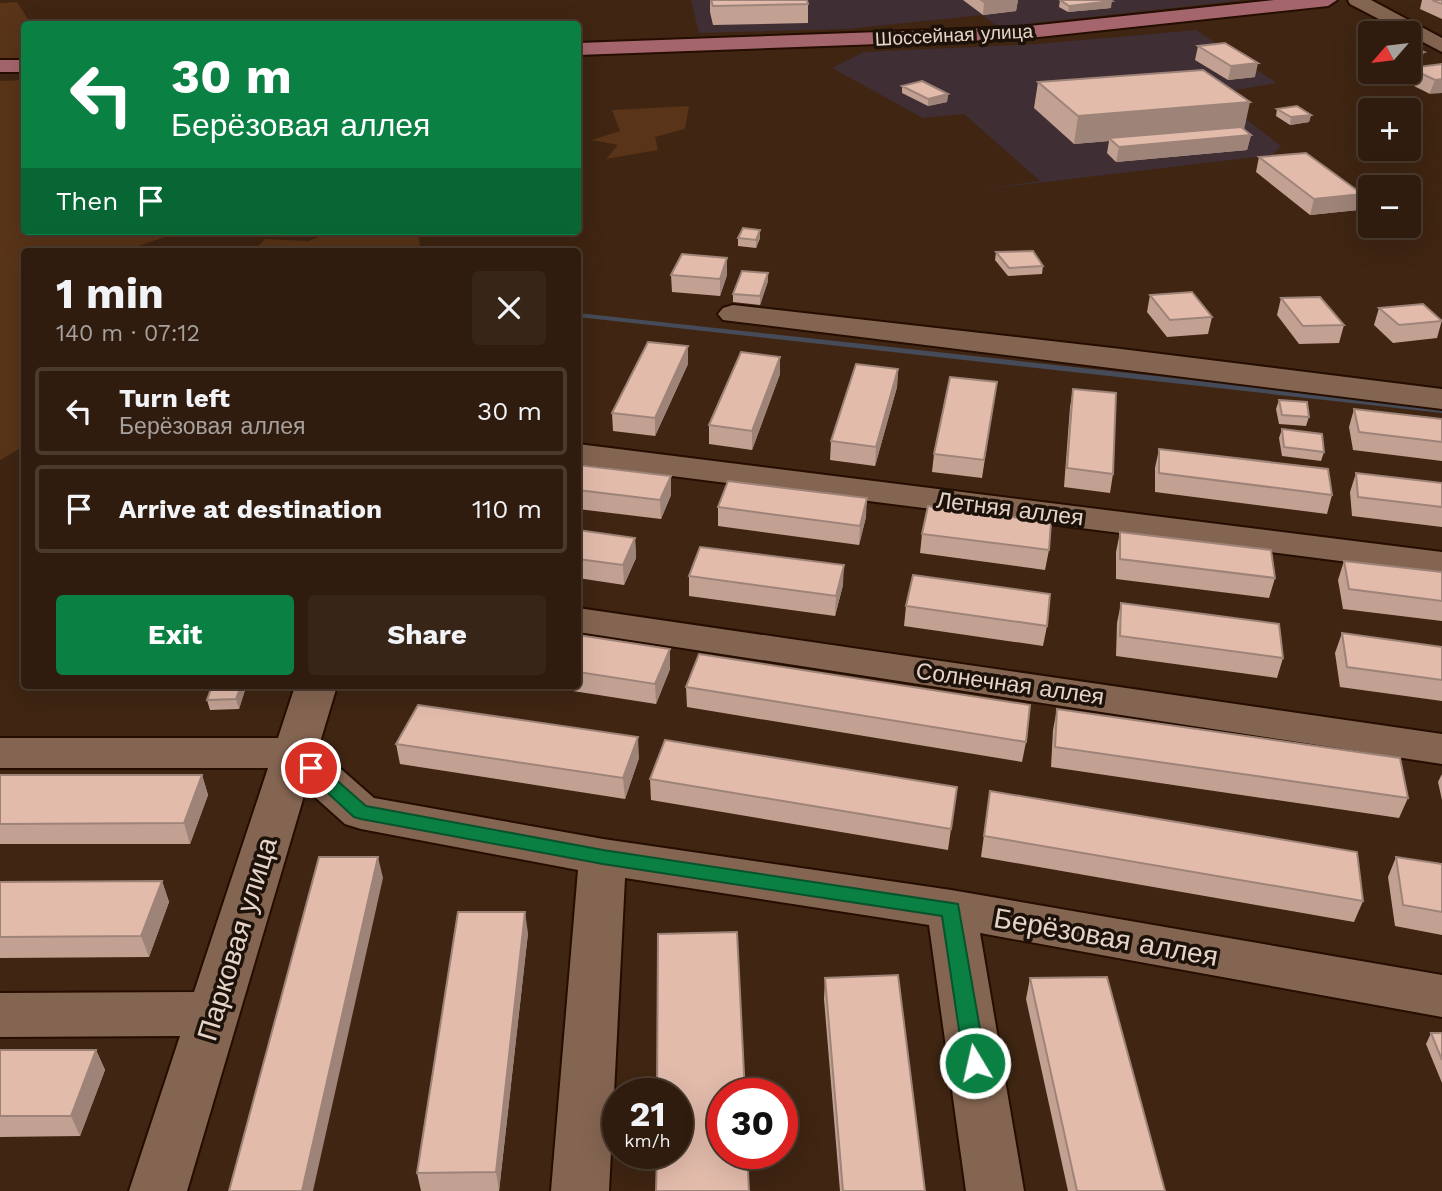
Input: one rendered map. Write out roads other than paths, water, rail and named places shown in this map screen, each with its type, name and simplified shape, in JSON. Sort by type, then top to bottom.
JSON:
[{"type":"main road","name":"Шоссейная улица","points":[[581,49],[1020,33],[1328,0]]},
{"type":"main road","points":[[0,66],[21,66]]},
{"type":"street","points":[[1357,0],[1442,46]]},
{"type":"street","points":[[733,314],[1442,398]]},
{"type":"street","name":"Летняя аллея","points":[[581,454],[1442,563]]},
{"type":"street","name":"Солнечная аллея","points":[[581,620],[1442,749]]},
{"type":"street","name":"Парковая улица","points":[[158,1191],[315,689]]},
{"type":"street","points":[[0,753],[294,753]]},
{"type":"street","name":"Берёзовая аллея","points":[[294,753],[361,812],[603,857],[951,909],[1442,996]]},
{"type":"street","points":[[580,1191],[603,857]]},
{"type":"street","points":[[951,909],[995,1191]]},
{"type":"street","points":[[0,1015],[214,1014]]},
{"type":"waterway","points":[[581,315],[1442,410]]}]
